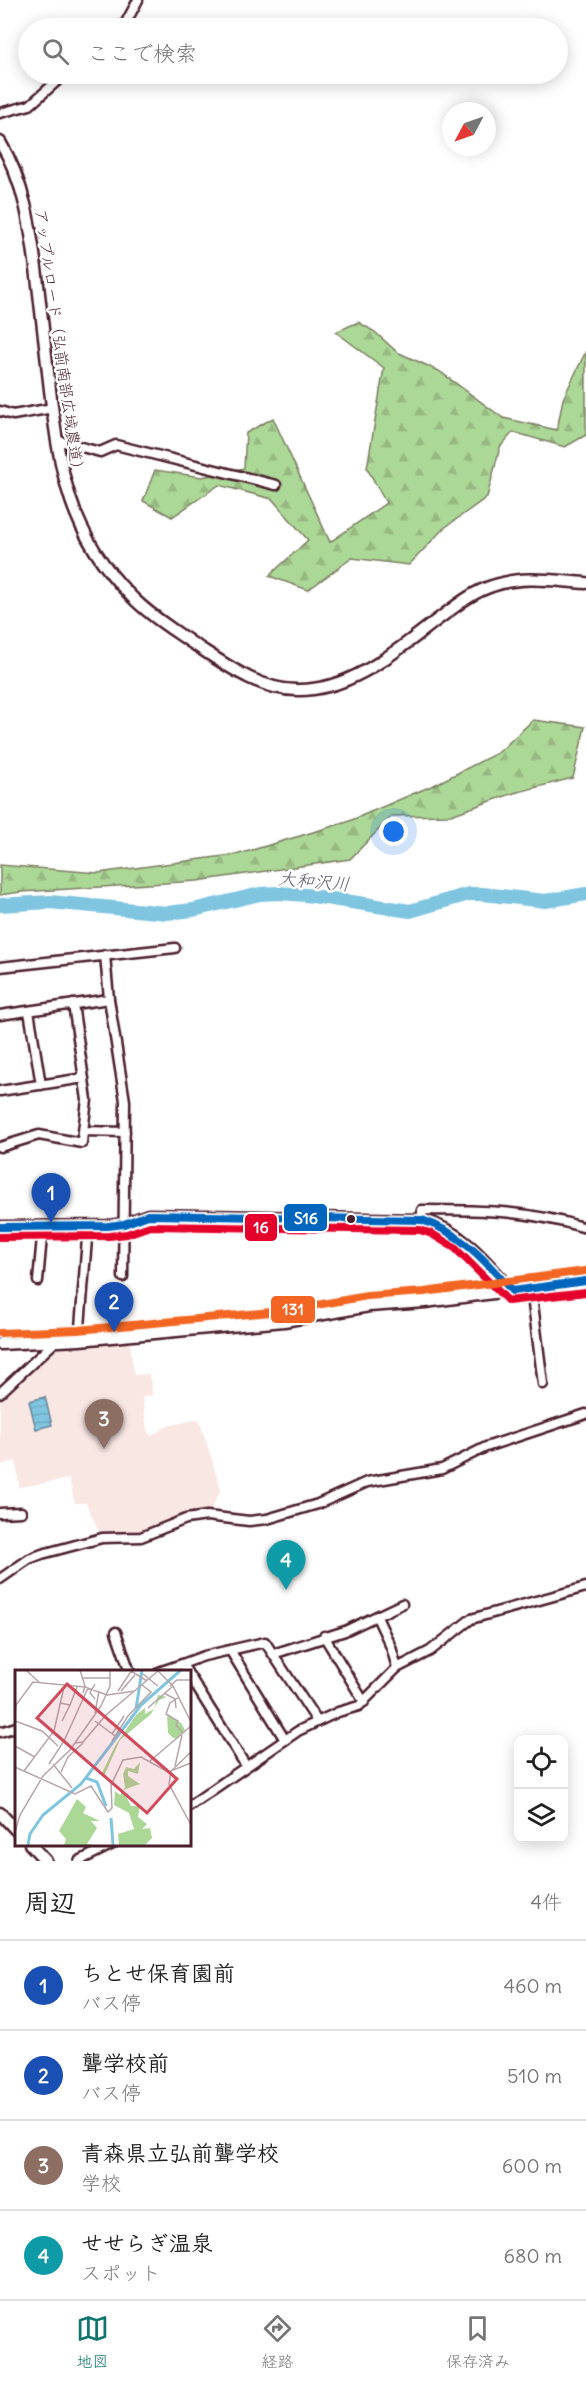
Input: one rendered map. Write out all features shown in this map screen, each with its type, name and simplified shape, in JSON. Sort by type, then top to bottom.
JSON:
[{"type":"street","points":[[128,18],[138,0]]},
{"type":"street","points":[[0,113],[30,105],[54,84]]},
{"type":"street","name":"アップルロード（弘前南部広域農道）","points":[[0,142],[12,161],[27,207],[52,408],[64,482],[82,529],[103,562],[130,596],[167,625],[212,656],[261,683],[277,688],[311,690],[345,682],[379,662],[463,601],[489,586],[530,579],[586,583]]},
{"type":"street","points":[[0,411],[13,415],[52,408]]},
{"type":"street","points":[[57,440],[100,452],[116,445],[276,485]]},
{"type":"street","points":[[0,967],[175,948]]},
{"type":"street","points":[[105,955],[109,999],[125,1101],[123,1277]]},
{"type":"street","points":[[0,1015],[109,999]]},
{"type":"street","points":[[0,1147],[39,1135],[82,1143],[87,1100],[73,1004]]},
{"type":"street","points":[[29,1011],[41,1085]]},
{"type":"street","points":[[0,1091],[84,1078]]},
{"type":"street","points":[[83,1131],[125,1132]]},
{"type":"street","points":[[422,1220],[422,1210],[512,1211],[538,1215],[586,1228]]},
{"type":"street","points":[[0,1227],[124,1224],[148,1215],[422,1220],[437,1225],[470,1246],[512,1291]]},
{"type":"street","points":[[38,1281],[43,1226]]},
{"type":"street","points":[[79,1340],[88,1226]]},
{"type":"street","points":[[0,1344],[79,1340],[284,1321],[369,1306],[425,1302],[586,1281]]},
{"type":"street","points":[[531,1288],[543,1384]]},
{"type":"street","points":[[0,1393],[56,1340]]},
{"type":"street","points":[[0,1579],[29,1559],[42,1554],[102,1539],[141,1537],[186,1519],[207,1516],[249,1521],[267,1520],[318,1504],[367,1482],[442,1469],[486,1447],[586,1414]]},
{"type":"street","points":[[0,1513],[21,1512]]},
{"type":"street","points":[[190,1805],[285,1740],[317,1721],[359,1706],[397,1668],[429,1651],[471,1619],[586,1587]]},
{"type":"street","points":[[273,1653],[345,1631],[402,1604]]},
{"type":"street","points":[[376,1617],[391,1647],[397,1668]]},
{"type":"street","points":[[116,1632],[129,1670]]},
{"type":"street","points":[[324,1636],[364,1702]]},
{"type":"street","points":[[186,1670],[230,1650],[265,1642],[317,1721]]},
{"type":"street","points":[[230,1650],[285,1740]]},
{"type":"street","points":[[190,1676],[246,1766]]},
{"type":"street","points":[[0,1732],[15,1726]]},
{"type":"street","points":[[0,1813],[15,1829]]},
{"type":"street","points":[[31,1846],[46,1861]]},
{"type":"street","points":[[79,1861],[111,1846]]},
{"type":"shaded area","points":[[130,1342],[134,1375],[149,1374],[153,1395],[142,1397],[147,1430],[151,1436],[167,1426],[199,1419],[221,1489],[211,1510],[186,1512],[137,1532],[100,1534],[86,1503],[75,1503],[69,1479],[19,1487],[16,1461],[0,1465],[0,1394],[52,1346]]},
{"type":"green space","points":[[358,322],[375,332],[397,352],[439,371],[503,418],[557,430],[563,399],[586,351],[586,435],[565,447],[513,432],[500,447],[487,497],[443,529],[409,565],[352,558],[308,590],[269,576],[308,540],[272,499],[219,485],[172,517],[143,501],[155,470],[202,477],[244,468],[246,433],[273,418],[330,542],[386,503],[367,468],[384,368],[336,332]]},
{"type":"green space","points":[[533,720],[585,727],[573,778],[514,793],[451,815],[392,816],[350,859],[197,881],[0,895],[0,865],[98,873],[239,854],[347,822],[436,784],[499,752]]},
{"type":"water","points":[[45,1397],[52,1425],[36,1429],[29,1401]]},
{"type":"waterway","name":"大和沢川","points":[[0,905],[50,902],[167,913],[193,910],[260,894],[279,893],[410,911],[469,894],[545,901],[586,894]]},
{"type":"transit line","name":"S16","points":[[0,1227],[108,1226],[124,1224],[148,1215],[422,1220],[461,1240],[512,1291],[586,1281]]},
{"type":"transit line","name":"16","points":[[0,1237],[109,1236],[127,1234],[150,1226],[420,1230],[432,1234],[455,1248],[508,1301],[586,1292]]},
{"type":"transit line","name":"131","points":[[0,1333],[78,1330],[283,1311],[367,1296],[424,1292],[585,1271]]},
{"type":"place","name":"ちとせ保育園前","points":[[51,1223]]},
{"type":"place","name":"聾学校前","points":[[114,1332]]},
{"type":"place","name":"青森県立弘前聾学校","points":[[104,1449]]},
{"type":"place","name":"せせらぎ温泉","points":[[286,1590]]}]
